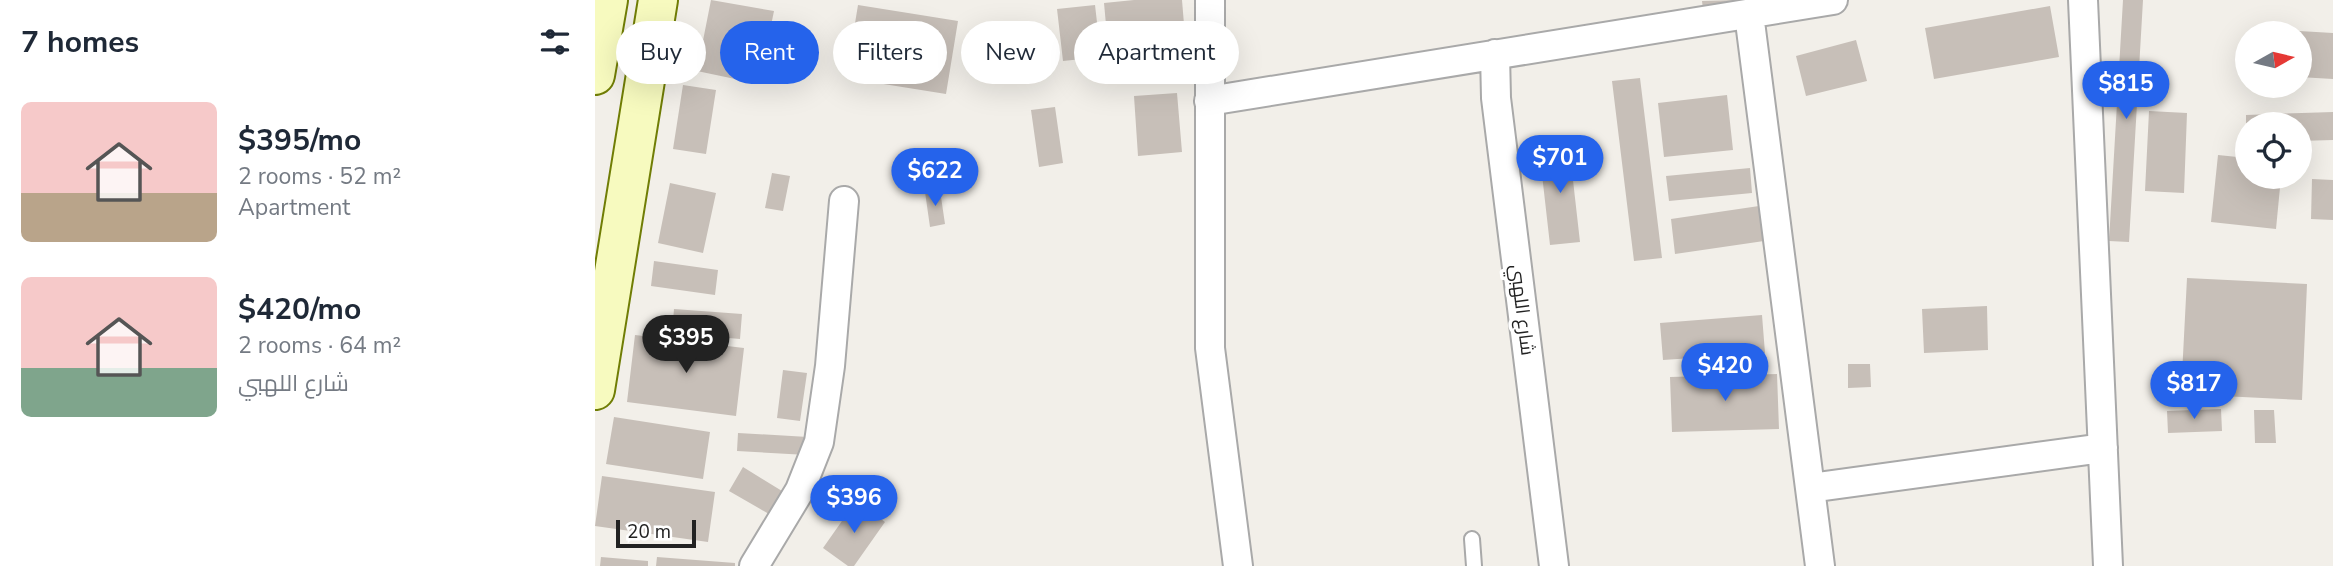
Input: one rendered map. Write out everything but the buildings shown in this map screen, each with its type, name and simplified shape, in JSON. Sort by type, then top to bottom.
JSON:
[{"type":"street","points":[[595,75],[608,0]]},
{"type":"street","points":[[595,390],[602,302],[658,0]]},
{"type":"street","points":[[1210,0],[1210,348],[1238,566]]},
{"type":"street","points":[[1209,101],[1833,0]]},
{"type":"street","points":[[2083,0],[2108,566]]},
{"type":"street","points":[[1749,14],[1820,566]]},
{"type":"street","name":"شارع اللهبي","points":[[1495,54],[1497,112],[1554,566]]},
{"type":"street","points":[[754,566],[800,490],[819,442],[830,366],[844,201]]},
{"type":"street","points":[[1810,488],[2103,448]]},
{"type":"lane","points":[[1472,539],[1474,566]]}]
